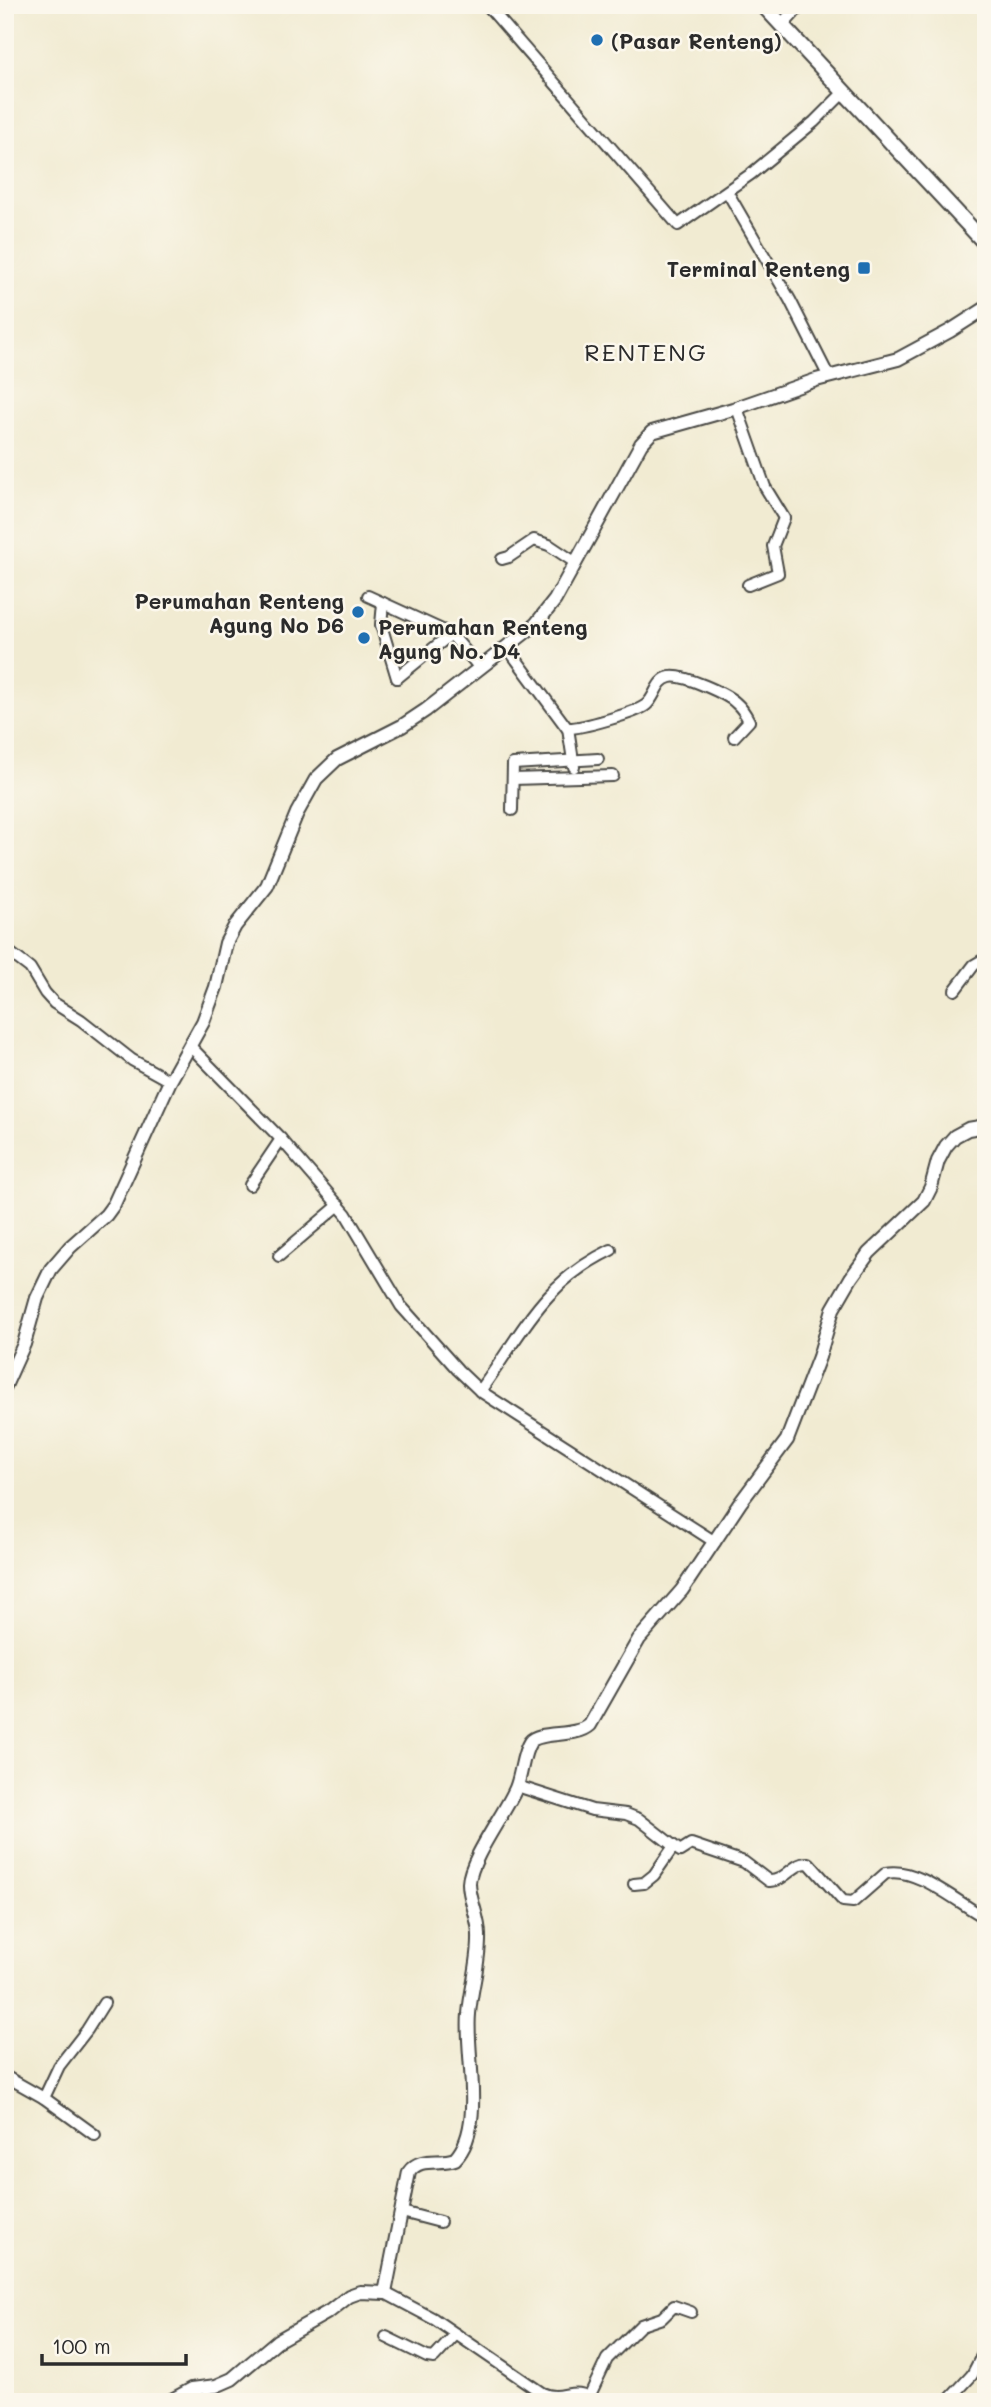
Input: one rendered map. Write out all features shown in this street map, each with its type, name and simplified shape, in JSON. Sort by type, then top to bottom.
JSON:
[{"type":"main road","points":[[763,5],[986,244]]},
{"type":"street","points":[[487,5],[678,225],[728,193],[790,143],[843,93]]},
{"type":"street","points":[[782,25],[800,5]]},
{"type":"street","points":[[728,193],[790,300],[829,377]]},
{"type":"street","points":[[5,1386],[24,1344],[44,1280],[61,1257],[106,1215],[114,1204],[170,1081],[209,1008],[226,943],[235,926],[267,886],[297,813],[316,779],[337,758],[402,726],[536,624],[576,564],[648,435],[907,355],[986,308]]},
{"type":"street","points":[[737,408],[765,487],[784,518],[773,546],[779,572],[748,585]]},
{"type":"street","points":[[502,559],[534,540],[548,545],[576,564]]},
{"type":"street","points":[[368,596],[451,634],[480,668]]},
{"type":"street","points":[[383,603],[380,620],[397,678],[451,634]]},
{"type":"street","points":[[507,647],[568,728],[582,727],[640,709],[649,702],[658,686],[667,678],[674,677],[698,684],[735,702],[749,721],[734,737]]},
{"type":"street","points":[[568,728],[575,776]]},
{"type":"street","points":[[512,810],[513,764],[598,759]]},
{"type":"street","points":[[513,779],[613,776]]},
{"type":"street","points":[[5,949],[30,968],[54,1003],[82,1020],[132,1060],[170,1081]]},
{"type":"street","points":[[955,990],[974,965],[986,958]]},
{"type":"street","points":[[190,1045],[281,1139],[339,1205],[360,1235],[391,1293],[458,1370],[481,1391],[715,1542]]},
{"type":"street","points":[[385,2292],[411,2168],[423,2162],[455,2159],[462,2149],[467,2133],[473,2090],[469,2012],[480,1936],[469,1882],[478,1858],[517,1786],[528,1748],[533,1740],[583,1730],[589,1726],[639,1639],[682,1590],[787,1440],[819,1357],[833,1309],[851,1278],[869,1253],[924,1201],[932,1187],[938,1161],[946,1146],[968,1129],[986,1126]]},
{"type":"street","points":[[250,1185],[281,1139]]},
{"type":"street","points":[[279,1255],[339,1205]]},
{"type":"street","points":[[481,1391],[540,1303],[579,1266],[611,1250]]},
{"type":"street","points":[[517,1786],[592,1810],[626,1814],[639,1819],[682,1851],[691,1844],[726,1855],[744,1862],[769,1881],[774,1882],[801,1863],[809,1863],[843,1901],[848,1903],[853,1902],[886,1873],[904,1874],[928,1883],[986,1918]]},
{"type":"street","points":[[634,1884],[644,1884],[654,1875],[674,1846]]},
{"type":"street","points":[[44,2098],[59,2066],[88,2030],[104,2003]]},
{"type":"street","points":[[5,2076],[44,2098],[96,2134]]},
{"type":"street","points":[[402,2212],[440,2222]]},
{"type":"street","points":[[168,2402],[192,2389],[216,2386],[232,2379],[277,2341],[330,2311],[349,2296],[360,2292],[385,2292],[410,2304],[542,2393],[562,2399],[574,2392],[593,2399],[603,2364],[641,2325],[662,2318],[674,2306],[691,2312]]},
{"type":"street","points":[[386,2337],[434,2358],[456,2334]]},
{"type":"street","points":[[947,2402],[972,2375],[986,2348]]},
{"type":"place","name":"(Pasar Renteng)","points":[[597,40]]},
{"type":"place","name":"Terminal Renteng","points":[[864,268]]},
{"type":"place","name":"Perumahan Renteng Agung No D6","points":[[358,612]]},
{"type":"place","name":"Perumahan Renteng Agung No. D4","points":[[364,638]]},
{"type":"district","name":"RENTENG","points":[[646,351]]}]
